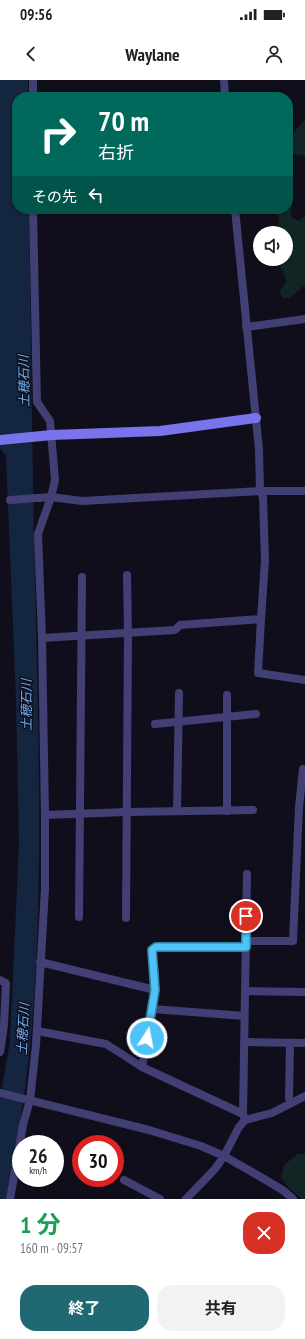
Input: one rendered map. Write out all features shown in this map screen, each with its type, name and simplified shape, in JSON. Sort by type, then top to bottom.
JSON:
[{"type":"street","points":[[33,80],[33,92]]},
{"type":"street","points":[[224,80],[225,92]]},
{"type":"street","points":[[10,1199],[28,1100],[36,1031],[45,889],[46,815],[38,534],[51,497],[55,480],[50,421],[37,402],[34,214]]},
{"type":"street","points":[[235,214],[259,449],[260,491],[263,497],[265,560],[258,673],[305,680]]},
{"type":"street","points":[[246,327],[305,319]]},
{"type":"street","points":[[0,440],[52,435],[160,431],[256,418]]},
{"type":"street","points":[[10,500],[51,497],[82,501],[260,491],[305,491]]},
{"type":"street","points":[[126,918],[127,575]]},
{"type":"street","points":[[79,917],[82,577]]},
{"type":"street","points":[[42,638],[175,630],[180,625],[261,619]]},
{"type":"street","points":[[178,811],[179,693]]},
{"type":"street","points":[[227,695],[227,810]]},
{"type":"street","points":[[155,724],[256,714]]},
{"type":"street","points":[[142,1067],[155,990],[152,950],[156,947],[293,941],[299,807],[303,768]]},
{"type":"street","points":[[46,815],[253,810]]},
{"type":"street","points":[[186,1199],[215,1169],[224,1156],[244,1117],[244,1016],[247,874]]},
{"type":"street","points":[[40,962],[155,990]]},
{"type":"street","points":[[0,980],[6,983],[4,1025],[0,1052]]},
{"type":"street","points":[[245,990],[305,992]]},
{"type":"street","points":[[153,1009],[244,1016]]},
{"type":"street","points":[[36,1031],[106,1044],[142,1067],[244,1117],[272,1113],[305,1096]]},
{"type":"street","points":[[244,1042],[305,1043]]},
{"type":"street","points":[[290,1043],[289,1098],[291,1103]]},
{"type":"street","points":[[0,1093],[148,1130],[201,1146],[224,1156],[259,1176],[284,1191],[293,1199]]},
{"type":"street","points":[[124,1180],[160,1199]]},
{"type":"green space","points":[[305,121],[305,157],[302,155],[293,154],[293,133]]},
{"type":"green space","points":[[277,214],[291,214],[291,217],[299,221],[305,216],[305,285],[289,298],[282,298],[280,291],[287,281],[280,266],[293,266],[293,226],[278,226],[279,217]]},
{"type":"green space","points":[[298,1154],[305,1154],[305,1199],[302,1199],[290,1189],[281,1178],[284,1165]]},
{"type":"water","name":"土穂石川","points":[[0,80],[28,80],[28,92],[12,92],[12,214],[29,214],[39,802],[38,915],[36,970],[27,1070],[17,1135],[12,1135],[12,1167],[6,1199],[0,1199],[0,1100],[10,1041],[19,844],[16,701],[6,456],[0,448]]},
{"type":"route","points":[[147,1038],[155,990],[152,950],[156,947],[246,947],[246,916]]}]
